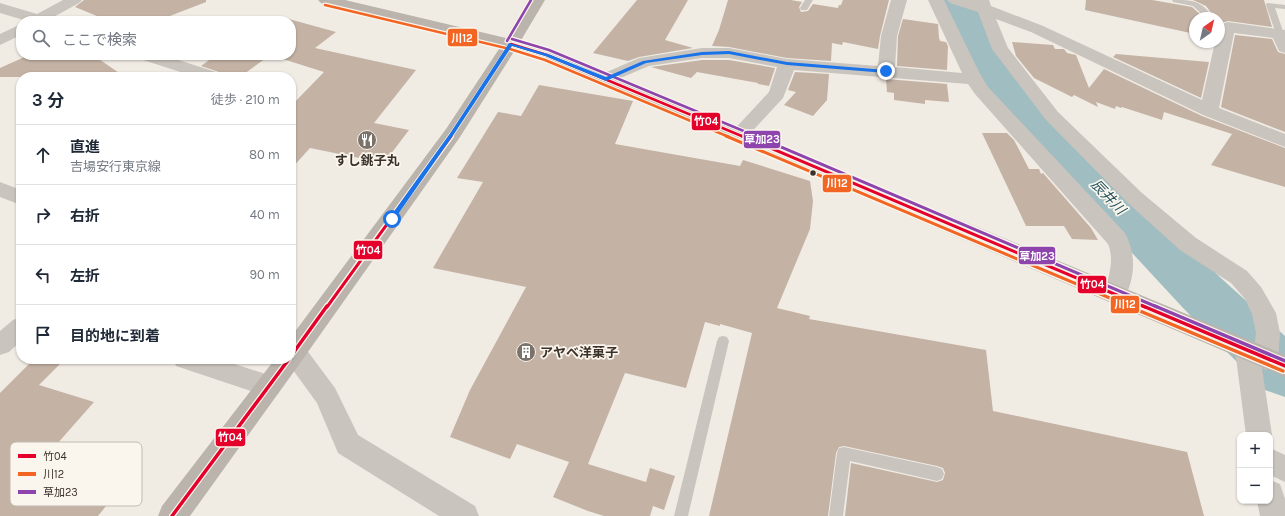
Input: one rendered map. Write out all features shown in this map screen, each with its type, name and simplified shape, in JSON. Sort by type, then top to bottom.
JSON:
[{"type":"street","points":[[46,16],[74,0]]},
{"type":"street","points":[[326,0],[511,44],[547,55],[1266,358]]},
{"type":"street","points":[[296,349],[452,133],[511,44],[537,0]]},
{"type":"street","points":[[886,71],[889,36],[899,0]]},
{"type":"street","points":[[936,0],[975,79],[993,105],[1117,239],[1123,249],[1122,270],[1115,295]]},
{"type":"street","points":[[955,0],[982,5],[1209,111],[1285,141]]},
{"type":"street","points":[[982,5],[1000,49],[1052,116],[1135,198],[1188,244],[1240,277],[1253,293],[1264,313],[1268,333],[1260,432]]},
{"type":"street","points":[[0,8],[26,16]]},
{"type":"street","points":[[1225,29],[1228,27],[1283,41]]},
{"type":"street","points":[[0,40],[16,32]]},
{"type":"street","points":[[1209,111],[1219,48]]},
{"type":"street","points":[[606,79],[645,62],[702,53],[729,53],[787,64],[975,79]]},
{"type":"street","points":[[161,60],[198,72]]},
{"type":"street","points":[[738,135],[777,94],[787,64]]},
{"type":"street","points":[[0,189],[16,196]]},
{"type":"street","points":[[0,345],[16,331]]},
{"type":"street","points":[[296,362],[326,396],[348,444],[465,516]]},
{"type":"street","points":[[201,364],[269,386]]},
{"type":"street","points":[[172,516],[285,364]]},
{"type":"street","points":[[1273,463],[1285,469]]},
{"type":"street","points":[[1272,504],[1274,516]]},
{"type":"lane","points":[[804,8],[809,0]]},
{"type":"lane","points":[[1176,0],[1196,4],[1204,12]]},
{"type":"lane","points":[[1283,41],[1270,5],[1285,7]]},
{"type":"lane","points":[[681,516],[724,341]]},
{"type":"lane","points":[[836,516],[844,453],[937,474]]},
{"type":"building","points":[[84,0],[206,0],[206,2],[170,16],[97,16],[75,7]]},
{"type":"building","points":[[637,0],[688,0],[665,40],[693,48],[639,57],[628,61],[593,53]]},
{"type":"building","points":[[728,0],[791,0],[802,2],[799,7],[801,12],[808,11],[813,4],[838,8],[843,0],[889,0],[878,49],[843,42],[842,45],[832,43],[831,61],[787,58],[729,47],[712,46],[719,30]]},
{"type":"building","points":[[1086,0],[1152,0],[1192,7],[1197,12],[1189,12],[1189,33],[1085,10]]},
{"type":"building","points":[[1193,0],[1264,0],[1272,27],[1228,21],[1225,22],[1225,12],[1210,12],[1206,6]]},
{"type":"building","points":[[903,19],[938,24],[940,41],[946,42],[948,46],[947,70],[897,66],[898,36]]},
{"type":"building","points":[[296,21],[336,32],[315,48],[416,70],[374,123],[409,130],[384,163],[310,148],[296,163],[296,101],[324,72],[286,60],[296,60]]},
{"type":"building","points":[[1235,35],[1272,39],[1278,52],[1285,54],[1285,132],[1221,107]]},
{"type":"building","points":[[1012,42],[1053,45],[1055,49],[1064,49],[1067,53],[1076,55],[1089,88],[1104,69],[1202,116],[1285,148],[1285,187],[1211,165],[1232,134],[1164,112],[1162,120],[1122,107],[1116,106],[1115,109],[1096,102],[1098,107],[1074,95],[1072,97],[1034,78],[1016,56]]},
{"type":"building","points":[[1116,54],[1209,62],[1201,98],[1113,57]]},
{"type":"building","points":[[18,60],[100,60],[118,72],[16,72],[16,77],[0,77],[0,68]]},
{"type":"building","points":[[209,60],[263,60],[247,72],[219,72],[201,66]]},
{"type":"building","points":[[702,60],[729,60],[775,68],[769,86],[697,72],[691,78],[651,67]]},
{"type":"building","points":[[795,72],[829,74],[827,100],[813,116],[784,105],[796,92],[788,90]]},
{"type":"building","points":[[886,79],[947,84],[949,102],[925,100],[925,104],[894,100],[894,93],[887,92]]},
{"type":"building","points":[[539,85],[633,101],[615,144],[740,166],[743,160],[810,181],[813,201],[810,229],[777,308],[810,316],[809,319],[986,350],[993,411],[1187,452],[1204,516],[845,516],[851,463],[937,482],[943,480],[945,473],[943,468],[937,466],[844,446],[839,447],[836,453],[828,516],[709,516],[752,333],[720,324],[720,326],[705,322],[686,388],[625,373],[588,464],[646,482],[650,468],[675,476],[664,510],[653,506],[650,516],[604,516],[588,511],[553,497],[569,462],[517,444],[510,459],[450,437],[470,390],[526,287],[433,268],[483,182],[457,178],[498,112],[521,116]]},
{"type":"building","points":[[982,133],[1007,133],[1014,140],[1029,169],[1039,169],[1041,174],[1043,173],[1091,228],[1098,240],[1072,239],[1064,226],[1026,226]]},
{"type":"building","points":[[29,364],[60,364],[39,385],[94,402],[59,442],[10,442],[10,506],[106,506],[98,516],[0,516],[0,393]]},
{"type":"waterway","name":"辰井川","points":[[960,0],[973,36],[1012,98],[1203,294],[1285,372]]},
{"type":"transit line","name":"草加23","points":[[507,41],[531,0]]},
{"type":"transit line","name":"川12","points":[[325,5],[510,49],[545,60],[1283,371]]},
{"type":"transit line","name":"草加23","points":[[512,39],[549,50],[608,74],[1285,361]]},
{"type":"transit line","name":"竹04","points":[[511,44],[547,55],[606,79],[1285,366]]},
{"type":"transit line","name":"竹04","points":[[296,349],[453,133],[511,44]]},
{"type":"transit line","name":"竹04","points":[[172,516],[285,364]]},
{"type":"place","name":"すし銚子丸","points":[[367,140]]},
{"type":"place","name":"アヤベ洋菓子","points":[[526,352]]},
{"type":"route","points":[[392,219],[452,133],[511,44],[528,48],[606,79],[645,62],[702,53],[729,53],[787,64],[886,71]]}]
